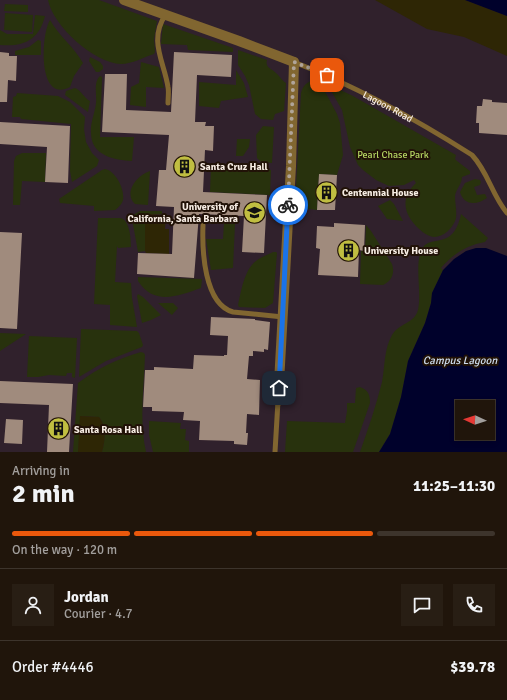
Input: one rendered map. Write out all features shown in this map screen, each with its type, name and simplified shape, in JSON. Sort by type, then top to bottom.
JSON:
[{"type":"street","name":"Lagoon Road","points":[[124,0],[166,14],[294,62]]},
{"type":"street","points":[[278,401],[291,166],[294,62]]},
{"type":"lane","points":[[166,14],[161,20],[157,41],[158,53],[168,88],[168,103]]},
{"type":"lane","name":"Lagoon Road","points":[[294,62],[341,82],[472,155],[482,167],[498,201],[507,213]]},
{"type":"lane","points":[[202,225],[202,250],[206,270],[211,287],[221,306],[227,311],[282,317]]},
{"type":"lane","points":[[275,452],[278,401]]},
{"type":"shaded area","name":"University of California, Santa Barbara","points":[[0,0],[465,0],[507,16],[507,452],[0,452]]},
{"type":"green space","points":[[48,0],[99,0],[157,21],[154,39],[155,52],[154,54],[134,62],[125,64],[110,62],[99,57],[87,50],[66,31],[51,10]]},
{"type":"green space","points":[[5,4],[28,5],[28,12],[4,11]]},
{"type":"green space","points":[[5,13],[33,15],[32,32],[4,30]]},
{"type":"green space","points":[[35,15],[45,16],[39,31],[34,36],[23,43],[16,45],[0,45],[0,30],[7,34],[33,34]]},
{"type":"green space","points":[[50,20],[83,63],[74,76],[70,87],[59,90],[52,86],[47,77],[44,65],[45,39]]},
{"type":"green space","points":[[163,24],[233,48],[233,52],[188,50],[187,45],[161,44]]},
{"type":"green space","points":[[38,40],[41,41],[41,55],[15,55],[15,51],[29,47]]},
{"type":"green space","points":[[238,50],[267,60],[267,65],[286,83],[284,111],[275,114],[273,120],[261,119],[255,114],[249,85],[238,65]]},
{"type":"green space","points":[[90,57],[100,62],[103,69],[96,72],[89,61]]},
{"type":"green space","points":[[141,62],[159,67],[164,88],[146,87],[146,107],[130,105],[131,87],[139,83]]},
{"type":"green space","points":[[236,70],[244,83],[248,97],[221,101],[219,108],[199,106],[199,82],[236,85]]},
{"type":"green space","points":[[100,76],[102,77],[100,137],[134,137],[132,161],[112,158],[99,152],[92,141],[91,129],[96,103],[96,85]]},
{"type":"green space","points":[[314,80],[321,84],[337,114],[340,123],[343,155],[337,175],[319,174],[317,210],[295,207],[301,93],[306,84]]},
{"type":"green space","name":"Pearl Chase Park","points":[[330,85],[353,96],[456,155],[455,159],[470,171],[470,174],[462,177],[456,193],[456,218],[454,224],[448,231],[435,237],[427,235],[416,226],[408,215],[406,210],[406,199],[411,188],[416,183],[414,180],[404,185],[389,186],[376,180],[358,165],[350,147],[342,110],[329,87]]},
{"type":"green space","points":[[75,88],[90,101],[88,112],[65,95],[66,91]]},
{"type":"green space","points":[[17,93],[58,96],[70,102],[85,117],[84,129],[86,142],[92,153],[99,160],[97,166],[72,182],[70,171],[71,124],[12,117],[13,97],[16,96]]},
{"type":"green space","points":[[263,126],[274,127],[272,163],[261,162],[257,158],[256,135]]},
{"type":"green space","points":[[237,139],[250,139],[249,147],[243,156],[236,156]]},
{"type":"green space","points":[[22,153],[46,153],[45,182],[22,181],[20,205],[13,205],[14,161],[16,156]]},
{"type":"green space","points":[[211,166],[271,170],[270,195],[210,192]]},
{"type":"green space","points":[[105,169],[113,173],[123,191],[123,200],[120,206],[115,210],[94,211],[94,206],[60,203],[59,199]]},
{"type":"green space","points":[[150,171],[148,205],[135,204],[130,195],[133,185],[140,176]]},
{"type":"green space","points":[[475,179],[480,180],[481,182],[480,185],[474,187],[477,195],[485,194],[487,198],[479,202],[471,203],[464,200],[460,192],[465,183]]},
{"type":"green space","points":[[390,200],[394,204],[403,221],[387,219],[378,206]]},
{"type":"green space","points":[[140,211],[162,211],[162,214],[148,214],[145,218],[145,251],[138,252],[132,219],[133,215]]},
{"type":"green space","points":[[461,214],[488,238],[485,242],[472,245],[450,258],[441,268],[443,270],[432,293],[431,303],[425,323],[408,361],[401,397],[390,434],[379,452],[360,452],[380,391],[389,340],[398,328],[410,321],[416,315],[418,310],[418,270],[422,249],[426,244],[448,238],[457,226]]},
{"type":"green space","points":[[98,218],[120,218],[126,222],[128,226],[131,247],[118,248],[117,246],[115,282],[131,283],[137,327],[110,325],[110,305],[94,304]]},
{"type":"green space","points":[[224,223],[235,224],[233,268],[211,270],[206,239],[223,239]]},
{"type":"green space","points":[[366,225],[392,264],[393,271],[391,279],[383,285],[360,284],[361,251],[365,251]]},
{"type":"green space","points":[[273,252],[277,253],[273,303],[265,308],[239,307],[238,305],[246,275],[252,265],[262,257]]},
{"type":"green space","points":[[138,277],[202,279],[201,288],[184,294],[167,297],[151,294],[144,289],[138,281]]},
{"type":"green space","points":[[138,294],[161,315],[142,323],[137,296]]},
{"type":"green space","points":[[158,303],[173,303],[178,308],[172,315]]},
{"type":"green space","points":[[81,329],[137,331],[143,345],[142,347],[106,361],[79,377]]},
{"type":"green space","points":[[0,333],[26,334],[0,351]]},
{"type":"green space","points":[[29,336],[77,338],[75,378],[72,377],[72,373],[67,373],[66,376],[49,375],[27,377]]},
{"type":"green space","points":[[141,352],[145,355],[142,416],[146,452],[102,452],[105,434],[102,421],[99,417],[81,416],[78,452],[73,452],[78,383],[108,364]]},
{"type":"green space","points":[[360,387],[368,393],[370,403],[353,452],[285,452],[287,421],[345,423],[347,403],[355,403],[356,388]]},
{"type":"green space","points":[[149,421],[181,423],[180,429],[186,429],[185,440],[189,441],[189,452],[153,452],[149,435]]},
{"type":"sand","points":[[375,0],[465,0],[507,16],[507,56],[464,37],[427,29]]},
{"type":"sand","points":[[148,214],[166,215],[165,229],[169,229],[169,254],[146,253],[145,219]]},
{"type":"sand","points":[[80,416],[99,417],[102,421],[104,430],[102,452],[78,452]]},
{"type":"water","points":[[465,0],[507,0],[507,16]]},
{"type":"water","name":"Campus Lagoon","points":[[476,248],[486,248],[507,256],[507,452],[379,452],[390,434],[401,397],[408,361],[425,323],[431,303],[432,293],[443,270],[454,259],[466,251]]},
{"type":"building","points":[[0,52],[9,53],[9,56],[17,56],[16,81],[8,80],[7,102],[0,102]]},
{"type":"building","name":"Santa Cruz Hall","points":[[174,52],[232,55],[231,77],[197,75],[195,122],[206,122],[205,126],[214,126],[213,151],[205,150],[203,192],[267,195],[264,253],[242,252],[244,216],[199,214],[194,278],[137,274],[138,253],[172,254],[174,207],[156,206],[159,170],[166,170],[169,135],[102,132],[105,74],[127,74],[126,110],[171,112]]},
{"type":"building","points":[[483,99],[492,100],[492,102],[507,103],[507,135],[479,133],[479,123],[476,123],[477,106],[482,106]]},
{"type":"building","points":[[0,122],[70,126],[68,183],[45,182],[47,147],[0,144]]},
{"type":"building","name":"Centennial House","points":[[319,174],[337,175],[335,210],[317,210]]},
{"type":"building","name":"University House","points":[[334,223],[365,225],[364,251],[359,250],[358,277],[318,275],[320,249],[316,248],[317,226],[334,227]]},
{"type":"building","points":[[0,232],[22,233],[17,329],[0,328]]},
{"type":"building","points":[[211,317],[255,319],[270,322],[268,350],[264,349],[264,352],[253,351],[253,356],[249,356],[247,379],[260,380],[259,415],[247,414],[247,445],[234,444],[234,441],[199,440],[200,421],[183,420],[184,412],[152,411],[152,407],[143,407],[145,370],[154,370],[154,367],[193,369],[194,355],[227,355],[228,336],[210,335]]},
{"type":"building","name":"Santa Rosa Hall","points":[[0,381],[73,384],[69,452],[47,452],[49,405],[0,403]]},
{"type":"building","points":[[6,419],[23,420],[22,444],[4,443]]},
{"type":"way so far","points":[[288,205],[291,166],[294,62],[327,75]]},
{"type":"place","name":"Santa Cruz Hall","points":[[185,166]]},
{"type":"place","name":"Centennial House","points":[[327,192]]},
{"type":"place","name":"University of California, Santa Barbara","points":[[254,212]]},
{"type":"place","name":"University House","points":[[348,250]]},
{"type":"place","name":"Santa Rosa Hall","points":[[59,429]]},
{"type":"route","points":[[279,388],[288,205]]}]
